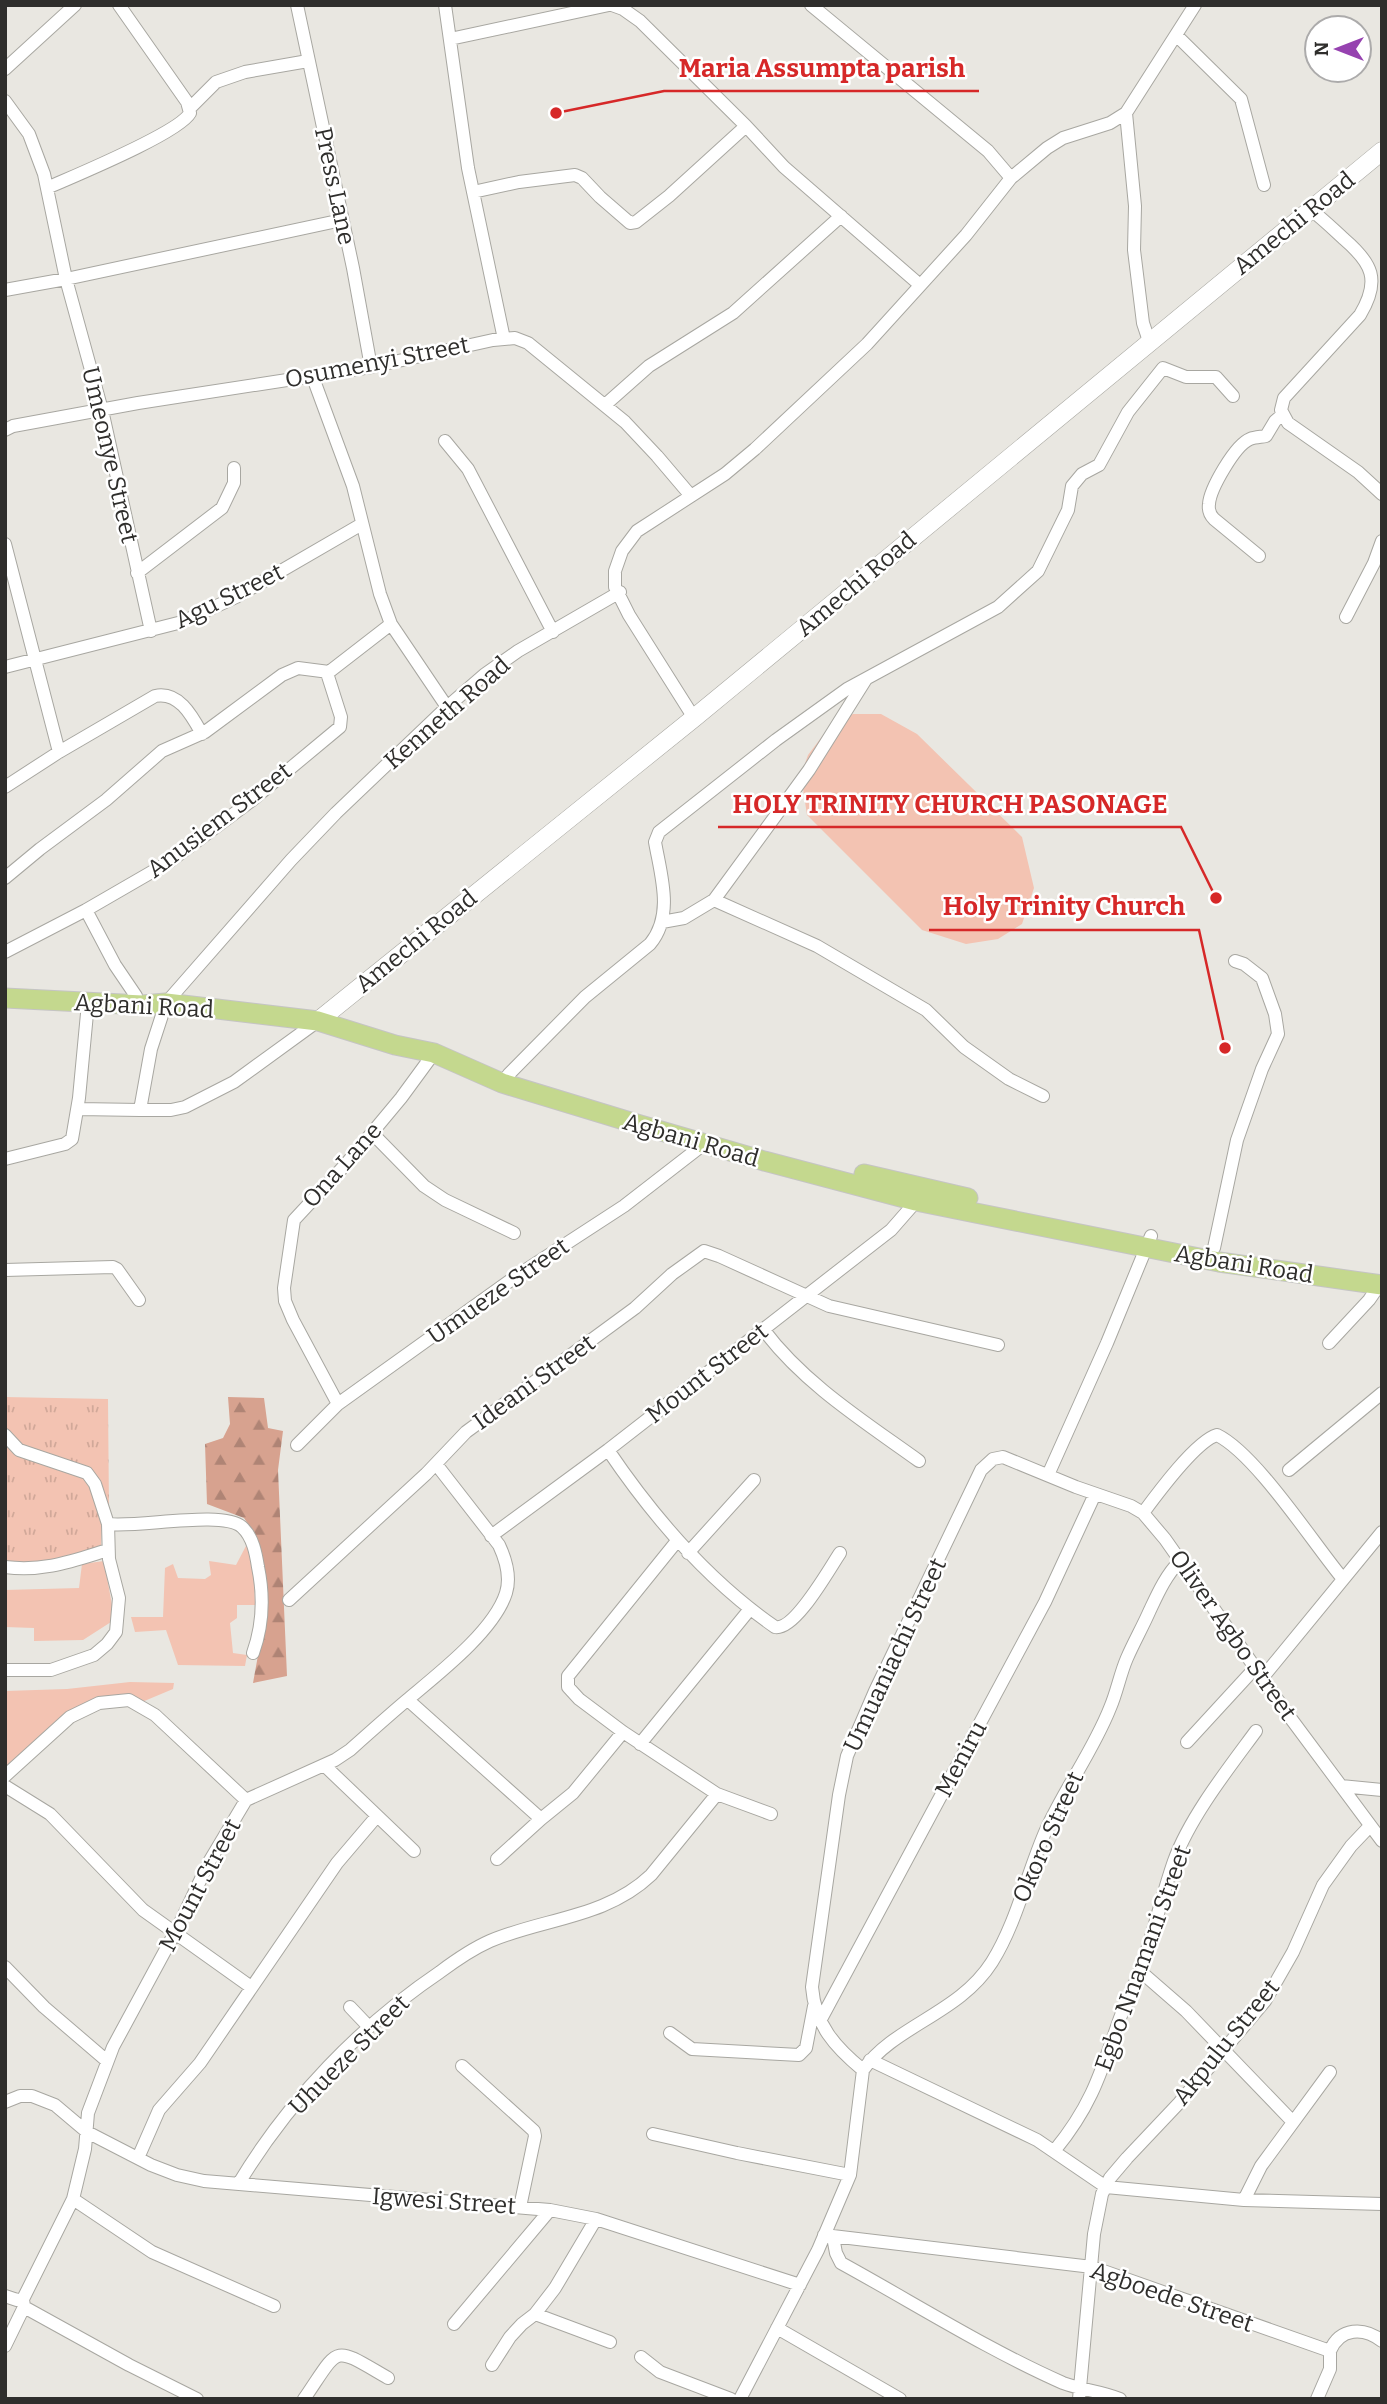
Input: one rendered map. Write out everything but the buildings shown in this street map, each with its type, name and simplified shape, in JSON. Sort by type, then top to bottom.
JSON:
[{"type":"main road","name":"Amechi Road","points":[[323,1017],[694,718],[1382,151]]},
{"type":"main road","name":"Agbani Road","points":[[5,984],[29,990],[262,1004],[323,1017],[704,1144],[922,1195],[1149,1242],[1219,1262],[1381,1280]]},
{"type":"main road","name":"Agbani Road","points":[[5,998],[142,1005],[168,1000]]},
{"type":"main road","name":"Agbani Road","points":[[323,1017],[395,1045],[433,1053],[505,1078],[922,1195]]},
{"type":"main road","name":"Agbani Road","points":[[1149,1242],[1213,1248],[1381,1280]]},
{"type":"street","points":[[5,69],[75,5]]},
{"type":"street","points":[[119,5],[190,108]]},
{"type":"street","name":"Press Lane","points":[[297,5],[371,367]]},
{"type":"street","points":[[445,5],[461,128],[504,339]]},
{"type":"street","points":[[450,39],[611,5],[623,9],[640,20],[777,160],[920,285]]},
{"type":"street","points":[[811,5],[988,151],[1011,178]]},
{"type":"street","points":[[694,718],[629,615],[615,587],[615,571],[627,543],[637,531],[725,474],[867,344],[966,235],[1011,178],[1063,138],[1110,123],[1126,113],[1195,5]]},
{"type":"street","points":[[1176,35],[1241,99],[1264,185]]},
{"type":"street","points":[[47,188],[104,163],[186,120],[190,108],[216,82],[245,72],[308,61]]},
{"type":"street","name":"Umeonye Street","points":[[5,101],[29,134],[38,155],[66,279],[102,410],[150,631]]},
{"type":"street","points":[[1126,113],[1135,206],[1134,250],[1143,323],[1149,341]]},
{"type":"street","points":[[473,192],[519,182],[575,175],[582,178],[630,222],[646,215],[669,196],[746,126]]},
{"type":"street","points":[[1311,210],[1359,250],[1371,275],[1370,292],[1360,315],[1284,398],[1281,404],[1282,415],[1287,423],[1358,472],[1382,494]]},
{"type":"street","points":[[605,405],[649,366],[733,313],[841,216]]},
{"type":"street","points":[[5,290],[342,220]]},
{"type":"street","points":[[1371,275],[1382,284]]},
{"type":"street","name":"Osumenyi Street","points":[[5,430],[13,426],[102,410],[371,367],[519,338],[605,405],[641,438],[691,496]]},
{"type":"street","points":[[505,1078],[585,997],[650,944],[658,934],[663,922],[663,896],[655,842],[659,832],[776,740],[847,689],[998,607],[1038,571],[1068,510],[1072,486],[1082,474],[1099,465],[1128,412],[1163,368],[1186,377],[1216,377],[1233,396]]},
{"type":"street","points":[[313,375],[353,486],[380,594],[391,624],[447,707]]},
{"type":"street","points":[[1259,556],[1210,515],[1209,504],[1236,451],[1250,439],[1266,436],[1282,415]]},
{"type":"street","points":[[445,441],[468,469],[553,632]]},
{"type":"street","points":[[137,573],[222,508],[234,483],[234,468]]},
{"type":"street","name":"Agu Street","points":[[5,667],[182,622],[236,597],[362,524]]},
{"type":"street","points":[[1346,617],[1374,563],[1382,541]]},
{"type":"street","points":[[5,546],[59,752]]},
{"type":"street","name":"Kenneth Road","points":[[168,1000],[300,850],[447,707],[484,675],[518,651],[620,593]]},
{"type":"street","points":[[5,878],[106,800],[162,751],[202,734],[282,675],[298,668],[327,673],[391,624]]},
{"type":"street","name":"Anusiem Street","points":[[5,952],[86,910],[169,862],[250,801],[340,727],[341,717],[327,673]]},
{"type":"street","points":[[663,922],[684,918],[714,900],[808,770],[867,678]]},
{"type":"street","points":[[5,787],[142,702],[161,695],[170,696],[180,703],[202,734]]},
{"type":"street","points":[[714,900],[817,946],[926,1010],[964,1047],[1009,1079],[1043,1097]]},
{"type":"street","points":[[86,910],[115,965],[136,996]]},
{"type":"street","points":[[1213,1248],[1237,1140],[1262,1069],[1278,1034],[1275,1014],[1262,978],[1244,964],[1235,961]]},
{"type":"street","points":[[139,1110],[151,1049],[168,1000]]},
{"type":"street","points":[[5,1159],[69,1142],[75,1131],[88,1003]]},
{"type":"street","points":[[78,1109],[172,1110],[185,1107],[234,1082],[323,1017]]},
{"type":"street","name":"Ona Lane","points":[[338,1404],[288,1310],[284,1288],[289,1245],[296,1216],[321,1193],[372,1133],[433,1053]]},
{"type":"street","points":[[372,1133],[416,1178],[435,1193],[514,1233]]},
{"type":"street","name":"Umueze Street","points":[[297,1445],[338,1404],[518,1275],[624,1206],[704,1144]]},
{"type":"street","name":"Mount Street","points":[[491,1536],[608,1450],[891,1230],[922,1195]]},
{"type":"street","points":[[1048,1475],[1149,1242]]},
{"type":"street","name":"Ideani Street","points":[[289,1600],[436,1464],[466,1432],[635,1307],[701,1252],[719,1256],[808,1295]]},
{"type":"street","points":[[5,1270],[113,1267],[139,1300]]},
{"type":"street","points":[[1329,1343],[1369,1300],[1381,1280]]},
{"type":"street","points":[[808,1295],[829,1306],[860,1315],[998,1345]]},
{"type":"street","points":[[763,1329],[793,1363],[842,1406],[919,1461]]},
{"type":"street","points":[[1289,1470],[1382,1393]]},
{"type":"street","points":[[5,1435],[19,1450],[87,1473],[95,1484],[108,1524],[108,1550],[119,1598],[116,1632],[94,1655],[51,1670],[5,1670]]},
{"type":"street","points":[[1143,1513],[1178,1470],[1209,1438],[1217,1435],[1250,1462],[1343,1579]]},
{"type":"street","points":[[608,1450],[688,1553],[750,1609],[775,1627],[784,1626],[810,1599],[840,1553]]},
{"type":"street","name":"Umuaniachi Street","points":[[1048,1475],[1003,1457],[993,1458],[982,1470],[856,1733],[847,1756],[839,1795],[813,1976],[814,2006],[825,2032],[836,2046],[867,2065],[1055,2150],[1108,2182]]},
{"type":"street","name":"Mount Street","points":[[5,2346],[73,2199],[83,2163],[88,2113],[107,2061],[209,1862],[246,1800],[324,1765],[350,1750],[460,1654],[482,1630],[502,1601],[508,1583],[503,1554],[436,1464]]},
{"type":"street","name":"Oliver Agbo Street","points":[[1048,1475],[1122,1503],[1143,1513],[1154,1525],[1382,1841]]},
{"type":"street","points":[[688,1553],[754,1480]]},
{"type":"street","name":"Meniru","points":[[820,2021],[1045,1602],[1095,1494]]},
{"type":"street","points":[[108,1524],[127,1526],[172,1521],[222,1521],[242,1528],[256,1552],[262,1587],[260,1635],[253,1653]]},
{"type":"street","points":[[1187,1742],[1259,1672],[1382,1532]]},
{"type":"street","points":[[677,1541],[568,1676],[567,1681],[571,1691],[623,1732],[716,1794],[771,1814]]},
{"type":"street","points":[[5,1566],[26,1570],[49,1567],[108,1550]]},
{"type":"street","name":"Okoro Street","points":[[867,2065],[963,1995],[993,1960],[1010,1926],[1029,1871],[1054,1813],[1104,1721],[1127,1659],[1159,1591],[1180,1561]]},
{"type":"street","points":[[640,1744],[750,1609]]},
{"type":"street","points":[[5,1776],[70,1717],[99,1703],[129,1700],[155,1715],[246,1800]]},
{"type":"street","points":[[408,1700],[541,1819]]},
{"type":"street","name":"Egbo Nnamani Street","points":[[1055,2150],[1094,2092],[1140,1971],[1174,1860],[1183,1841],[1219,1782],[1256,1731]]},
{"type":"street","points":[[497,1859],[573,1793],[623,1732]]},
{"type":"street","points":[[324,1765],[414,1851]]},
{"type":"street","points":[[5,1786],[50,1814],[143,1910],[251,1987]]},
{"type":"street","points":[[1341,1786],[1382,1790]]},
{"type":"street","name":"Uhueze Street","points":[[239,2183],[302,2095],[369,2027],[422,1983],[471,1950],[503,1936],[590,1912],[640,1885],[716,1794]]},
{"type":"street","points":[[138,2158],[159,2110],[200,2063],[337,1863],[377,1816]]},
{"type":"street","name":"Akpulu Street","points":[[1108,2182],[1265,2001],[1293,1952],[1323,1885],[1351,1846],[1370,1826]]},
{"type":"street","points":[[5,1968],[44,2007],[107,2061]]},
{"type":"street","points":[[1140,1971],[1186,2011],[1293,2122]]},
{"type":"street","points":[[670,2033],[692,2049],[799,2055],[806,2048],[814,2006]]},
{"type":"street","points":[[351,2007],[369,2027]]},
{"type":"street","points":[[740,2399],[828,2236],[850,2175],[867,2065]]},
{"type":"street","points":[[462,2066],[534,2131],[520,2207]]},
{"type":"street","points":[[1244,2200],[1261,2166],[1330,2072]]},
{"type":"street","name":"Igwesi Street","points":[[5,2102],[20,2096],[40,2098],[55,2105],[87,2132],[168,2172],[191,2178],[550,2210],[596,2219],[800,2285]]},
{"type":"street","points":[[653,2134],[850,2175]]},
{"type":"street","points":[[1080,2393],[1097,2213],[1108,2182],[1244,2200],[1382,2204]]},
{"type":"street","points":[[73,2199],[152,2252],[274,2306]]},
{"type":"street","points":[[454,2324],[550,2210]]},
{"type":"street","points":[[492,2365],[510,2337],[536,2314],[555,2288],[596,2219]]},
{"type":"street","points":[[828,2236],[841,2263],[914,2305],[1080,2393],[1097,2390],[1120,2399]]},
{"type":"street","name":"Agboede Street","points":[[828,2236],[1091,2267],[1330,2350]]},
{"type":"street","points":[[5,2296],[24,2303],[129,2365],[197,2399]]},
{"type":"street","points":[[536,2314],[610,2342]]},
{"type":"street","points":[[777,2328],[900,2399]]},
{"type":"street","points":[[1317,2399],[1329,2369],[1330,2350],[1335,2343],[1351,2331],[1368,2332],[1382,2340]]},
{"type":"street","points":[[304,2399],[332,2358],[340,2353],[348,2354],[388,2378]]},
{"type":"street","points":[[641,2357],[660,2372],[731,2399]]},
{"type":"green space","points":[[853,714],[881,714],[917,734],[1022,837],[1034,888],[1022,924],[998,939],[966,944],[922,930],[807,815],[801,775],[808,755],[827,730]]},
{"type":"green space","points":[[5,1397],[108,1399],[109,1510],[91,1472],[23,1447],[5,1434]]},
{"type":"green space","points":[[228,1397],[264,1398],[268,1428],[283,1431],[278,1470],[287,1676],[253,1683],[264,1622],[266,1582],[256,1536],[244,1518],[207,1504],[205,1444],[223,1438],[230,1424]]},
{"type":"green space","points":[[5,1442],[87,1479],[102,1521],[101,1547],[36,1564],[5,1563]]},
{"type":"green space","points":[[247,1544],[254,1570],[255,1605],[237,1605],[237,1618],[230,1623],[233,1653],[247,1655],[245,1666],[178,1665],[166,1630],[135,1632],[131,1617],[163,1617],[165,1568],[173,1564],[178,1578],[205,1579],[211,1575],[209,1561],[236,1565]]},
{"type":"green space","points":[[104,1561],[112,1605],[111,1622],[83,1640],[34,1641],[34,1628],[5,1627],[5,1590],[79,1588],[82,1564]]},
{"type":"green space","points":[[130,1682],[174,1683],[173,1689],[142,1702],[85,1708],[5,1768],[5,1691],[67,1689]]},
{"type":"place","name":"Maria Assumpta parish","points":[[556,113]]},
{"type":"place","name":"HOLY TRINITY CHURCH PASONAGE","points":[[1216,898]]},
{"type":"place","name":"Holy Trinity Church","points":[[1225,1048]]}]
